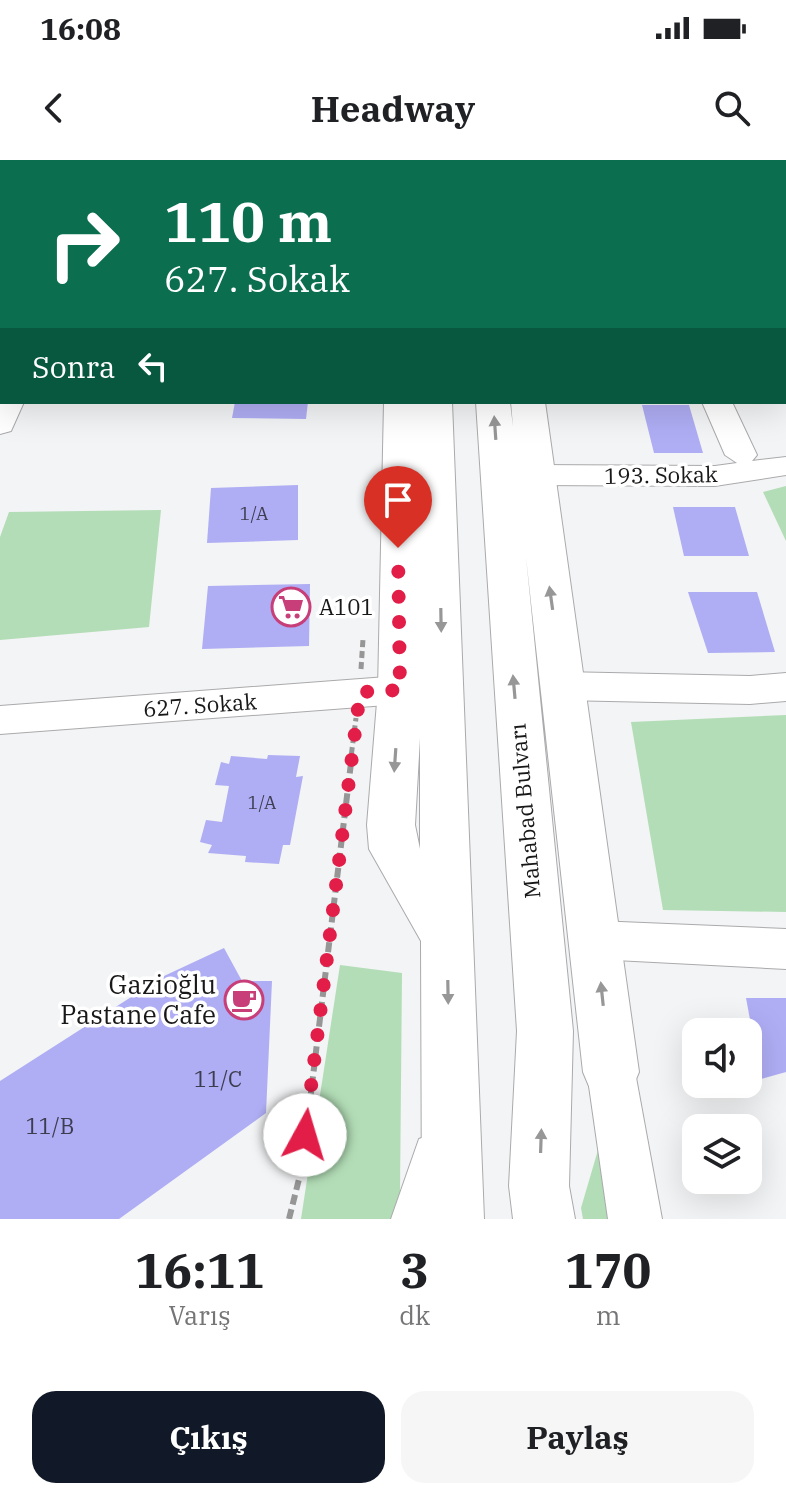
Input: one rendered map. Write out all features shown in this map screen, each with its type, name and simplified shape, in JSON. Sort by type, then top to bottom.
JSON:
[{"type":"main road","points":[[401,404],[380,691],[391,825],[394,849],[447,939]]},
{"type":"main road","points":[[435,404],[453,1219]]},
{"type":"main road","name":"Mahabad Bulvarı","points":[[493,404],[513,683],[545,1031],[539,1186],[544,1219]]},
{"type":"main road","points":[[528,404],[611,1072]]},
{"type":"main road","points":[[545,1031],[611,1072]]},
{"type":"street","points":[[0,425],[8,404]]},
{"type":"street","points":[[718,404],[741,455]]},
{"type":"street","name":"193. Sokak","points":[[535,475],[715,476],[786,466]]},
{"type":"street","points":[[562,686],[750,690],[786,687]]},
{"type":"street","name":"627. Sokak","points":[[0,720],[380,691]]},
{"type":"street","points":[[596,940],[786,949]]},
{"type":"street","points":[[611,1072],[635,1219]]},
{"type":"street","points":[[418,1219],[451,1113]]},
{"type":"path","points":[[289,1219],[302,1167],[380,691],[363,630]]},
{"type":"green space","points":[[786,486],[786,541],[763,492]]},
{"type":"green space","points":[[161,510],[149,627],[0,640],[0,537],[9,512]]},
{"type":"green space","points":[[786,715],[786,912],[663,910],[631,722]]},
{"type":"green space","points":[[340,965],[402,973],[400,1192],[393,1219],[301,1219]]},
{"type":"green space","points":[[598,1150],[613,1219],[583,1219],[581,1208]]},
{"type":"building","points":[[235,404],[308,404],[306,419],[232,418]]},
{"type":"building","points":[[642,405],[689,405],[703,453],[654,453]]},
{"type":"building","points":[[298,485],[298,540],[207,543],[211,488]]},
{"type":"building","points":[[673,507],[735,507],[749,556],[684,556]]},
{"type":"building","points":[[310,584],[309,646],[202,649],[208,586]]},
{"type":"building","points":[[688,592],[757,592],[775,652],[708,653]]},
{"type":"building","points":[[268,755],[300,756],[296,777],[303,776],[290,845],[283,845],[279,864],[245,862],[246,856],[208,853],[212,845],[200,842],[206,820],[222,822],[229,786],[215,785],[221,762],[229,764],[231,756],[267,759]]},
{"type":"building","points":[[224,948],[242,981],[272,981],[266,1113],[119,1219],[0,1219],[0,1081],[164,976]]},
{"type":"building","points":[[746,998],[786,998],[786,1072],[762,1079],[762,1018],[750,1018]]},
{"type":"place","name":"A101","points":[[291,607]]},
{"type":"place","name":"Gazioğlu Pastane Cafe","points":[[244,1000]]},
{"type":"route","points":[[305,1135],[330,913],[360,692],[400,690],[398,548]]}]
